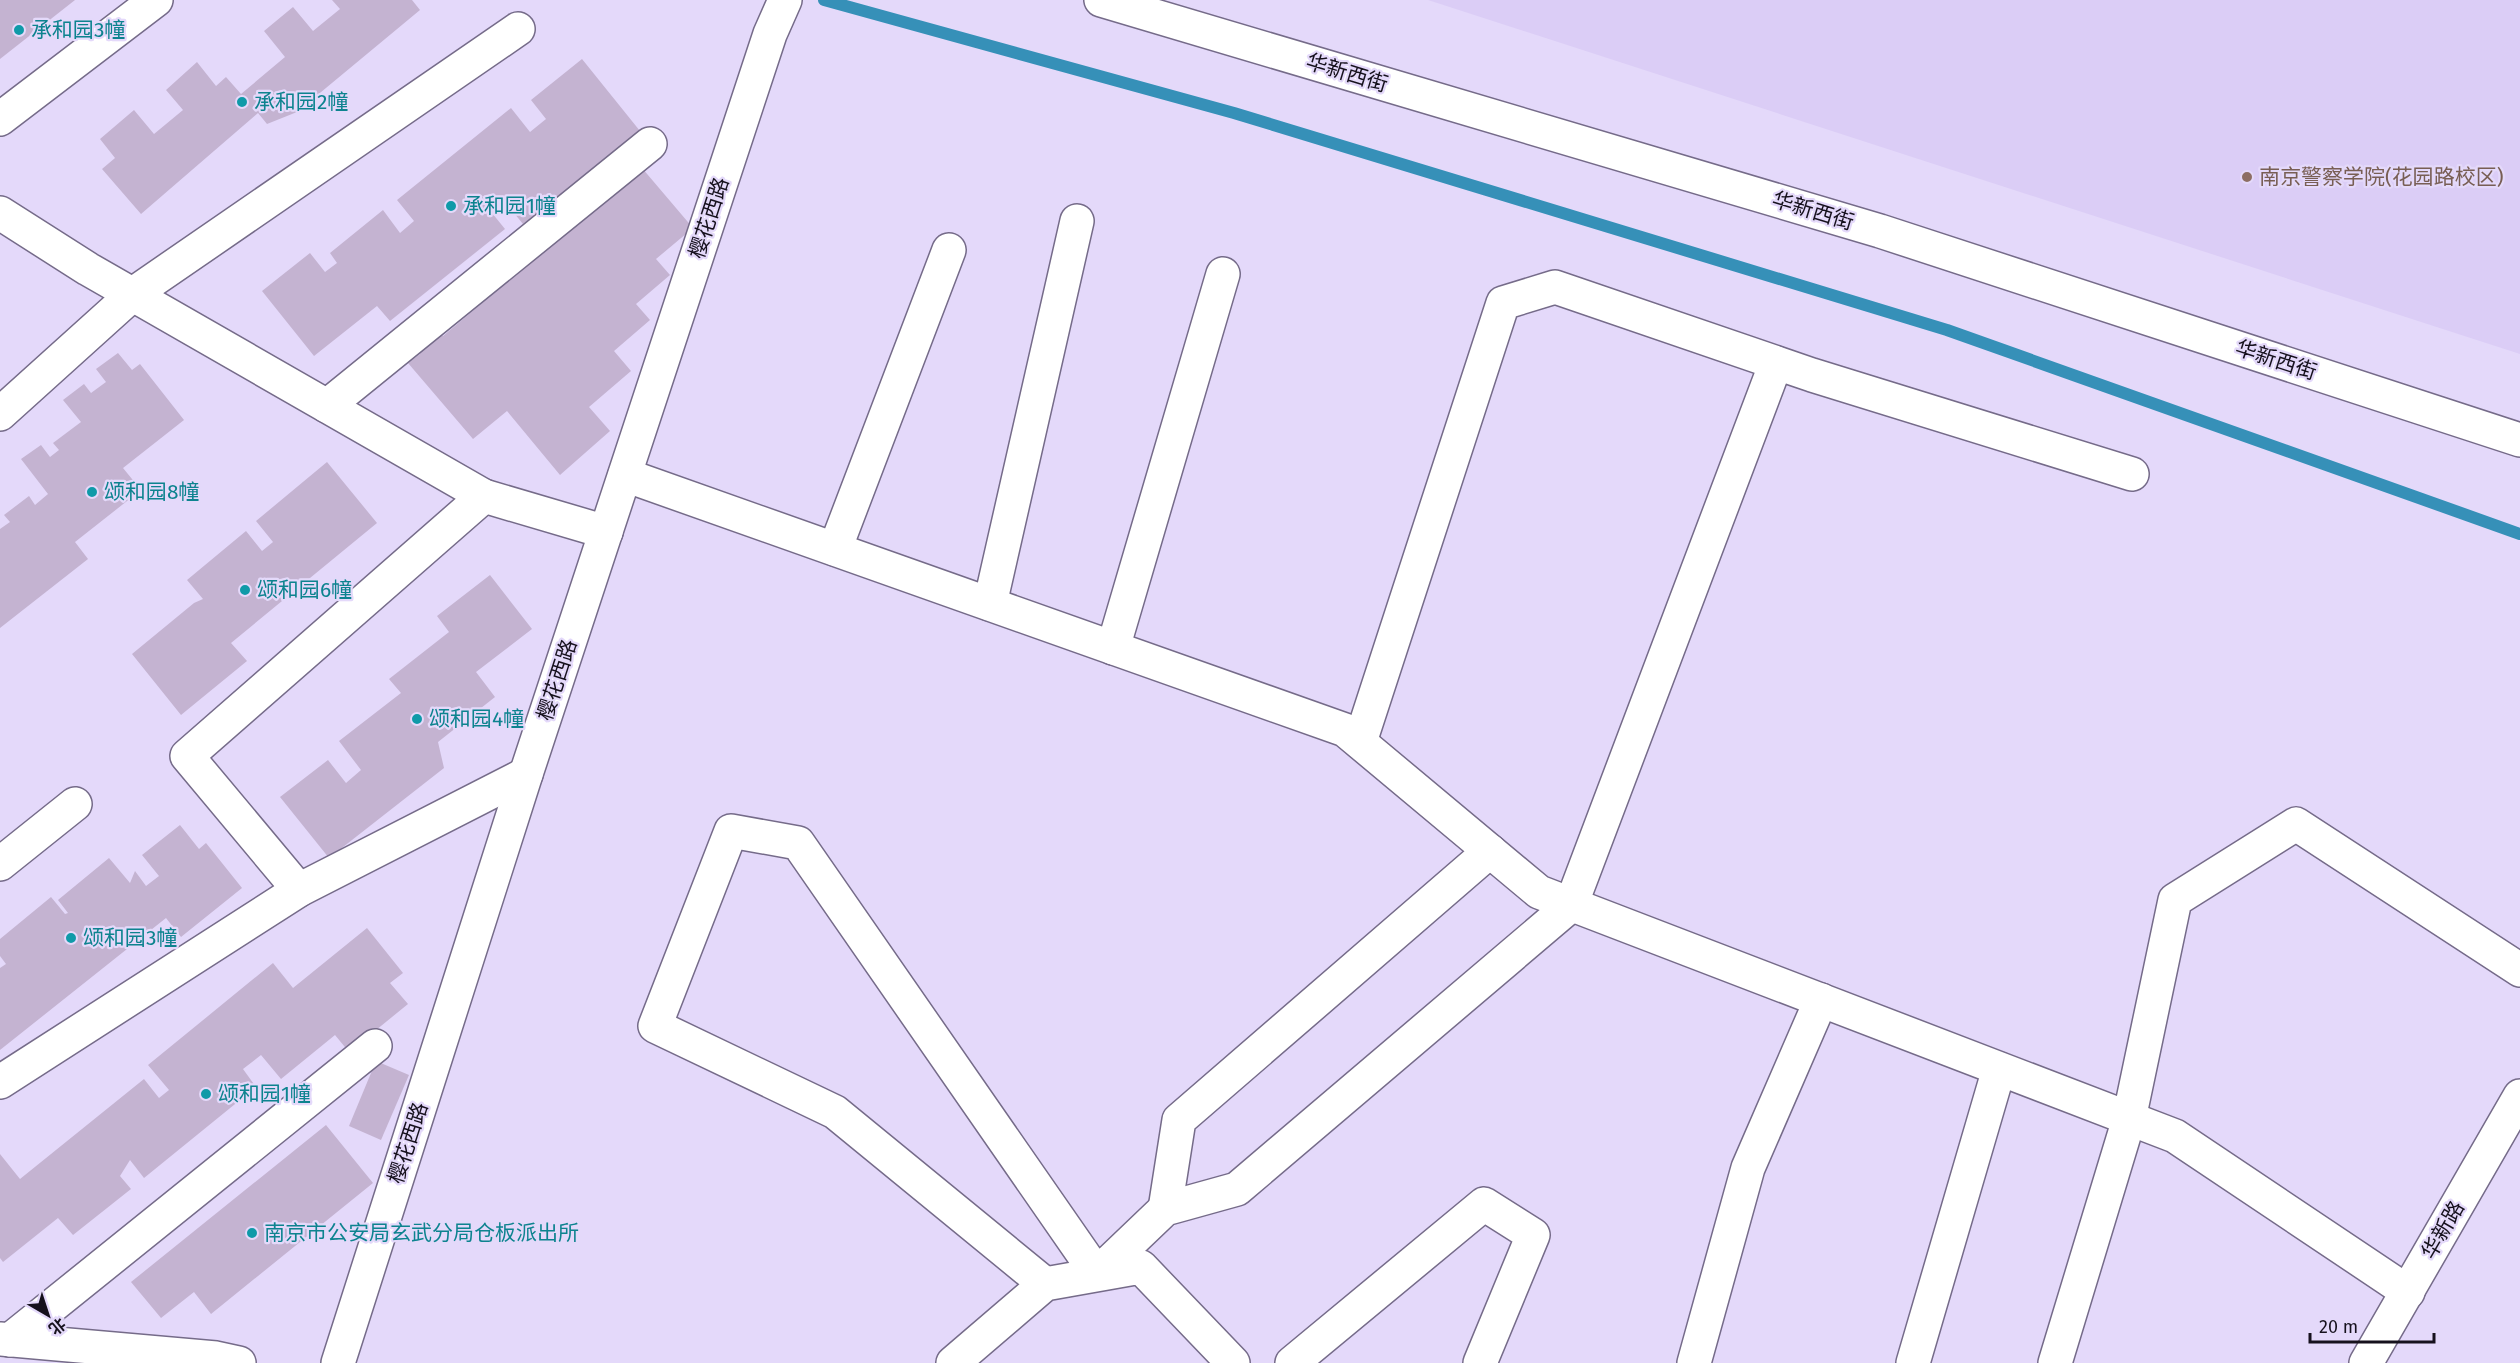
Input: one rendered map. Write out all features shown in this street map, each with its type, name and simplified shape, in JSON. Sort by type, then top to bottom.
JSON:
[{"type":"street","points":[[0,119],[156,0]]},
{"type":"street","name":"樱花西路","points":[[338,1363],[526,774],[770,34],[785,0]]},
{"type":"street","name":"华新西街","points":[[1101,0],[1880,231],[2520,440]]},
{"type":"street","points":[[0,414],[133,294],[518,29]]},
{"type":"street","points":[[327,406],[650,144]]},
{"type":"street","points":[[0,213],[133,294],[484,496],[606,532]]},
{"type":"street","points":[[990,604],[1077,221]]},
{"type":"street","points":[[835,549],[949,250]]},
{"type":"street","points":[[1113,648],[1223,274]]},
{"type":"street","points":[[1360,742],[1503,303],[1556,287],[1776,363],[2132,474]]},
{"type":"street","points":[[1097,1274],[1165,1209],[1237,1189],[1571,905],[1776,363]]},
{"type":"street","points":[[625,475],[1345,730],[1539,892],[2175,1136],[2408,1292]]},
{"type":"street","points":[[299,890],[187,756],[484,496]]},
{"type":"street","points":[[0,1082],[299,890],[526,774]]},
{"type":"street","points":[[0,864],[75,804]]},
{"type":"street","points":[[2055,1363],[2129,1119],[2175,900],[2296,824],[2520,970]]},
{"type":"street","points":[[1045,1284],[835,1112],[655,1026],[731,831],[798,843],[1097,1274]]},
{"type":"street","points":[[1165,1209],[1179,1120],[1490,851]]},
{"type":"street","points":[[1694,1363],[1748,1168],[1821,1000]]},
{"type":"street","points":[[5,1339],[375,1046]]},
{"type":"street","points":[[1913,1363],[1999,1069]]},
{"type":"street","name":"华新路","points":[[2366,1363],[2520,1096]]},
{"type":"street","points":[[1292,1363],[1484,1204],[1533,1235],[1480,1363]]},
{"type":"street","points":[[952,1363],[1045,1284],[1141,1267],[1233,1363]]},
{"type":"street","points":[[5,1339],[216,1358],[239,1363]]},
{"type":"shaded area","name":"南京警察学院(花园路校区)","points":[[1428,0],[2520,0],[2520,354]]},
{"type":"building","name":"承和园3幢","points":[[0,0],[75,0],[0,59]]},
{"type":"building","name":"承和园2幢","points":[[332,0],[412,0],[420,10],[297,112],[267,124],[258,113],[141,214],[102,169],[115,158],[100,139],[134,110],[154,134],[183,110],[166,90],[197,62],[216,86],[226,77],[241,94],[285,57],[264,31],[293,7],[313,31],[340,9]]},
{"type":"building","name":"承和园1幢","points":[[582,59],[640,131],[523,224],[505,202],[492,213],[505,229],[390,321],[377,306],[314,356],[262,291],[310,253],[325,272],[337,263],[330,253],[383,210],[400,233],[414,221],[397,200],[511,108],[530,132],[546,119],[531,100]]},
{"type":"building","points":[[642,168],[693,228],[656,259],[670,275],[636,304],[650,320],[614,351],[631,371],[589,407],[610,431],[560,475],[507,411],[473,439],[408,363],[420,354],[410,342],[432,323],[443,336]]},
{"type":"building","name":"颂和园8幢","points":[[118,353],[132,370],[140,364],[184,420],[123,468],[141,490],[75,542],[88,559],[0,628],[0,529],[10,522],[4,515],[29,496],[35,505],[48,494],[21,459],[41,445],[50,457],[59,450],[53,443],[81,422],[63,400],[84,384],[91,393],[106,382],[96,369]]},
{"type":"building","name":"颂和园6幢","points":[[327,462],[377,523],[231,643],[247,661],[181,715],[132,654],[194,603],[203,599],[187,580],[246,531],[262,551],[273,542],[256,521]]},
{"type":"building","name":"颂和园4幢","points":[[490,575],[532,629],[476,672],[495,697],[438,742],[444,768],[329,858],[280,797],[328,760],[346,783],[361,770],[339,741],[401,693],[389,679],[449,632],[437,616]]},
{"type":"building","name":"颂和园3幢","points":[[180,825],[199,849],[206,843],[242,888],[181,937],[166,918],[0,1050],[0,968],[6,964],[0,956],[0,939],[51,897],[65,914],[68,913],[58,900],[109,858],[130,883],[135,871],[146,886],[159,876],[142,855]]},
{"type":"building","name":"颂和园1幢","points":[[367,928],[403,973],[390,983],[408,1004],[349,1052],[335,1035],[281,1079],[261,1055],[243,1069],[256,1087],[144,1178],[130,1160],[120,1176],[131,1189],[73,1235],[58,1218],[3,1262],[0,1258],[0,1154],[20,1179],[144,1079],[159,1098],[169,1090],[148,1065],[273,963],[293,988]]},
{"type":"building","points":[[376,1061],[409,1075],[381,1140],[349,1126]]},
{"type":"building","name":"南京市公安局玄武分局仓板派出所","points":[[326,1125],[373,1183],[211,1314],[194,1292],[161,1318],[131,1282]]},
{"type":"waterway","points":[[824,0],[1234,113],[1947,330],[2520,534]]},
{"type":"place","name":"承和园3幢","points":[[19,30]]},
{"type":"place","name":"承和园2幢","points":[[242,102]]},
{"type":"place","name":"南京警察学院(花园路校区)","points":[[2247,177]]},
{"type":"place","name":"承和园1幢","points":[[451,206]]},
{"type":"place","name":"颂和园8幢","points":[[92,492]]},
{"type":"place","name":"颂和园6幢","points":[[245,590]]},
{"type":"place","name":"颂和园4幢","points":[[417,719]]},
{"type":"place","name":"颂和园3幢","points":[[71,938]]},
{"type":"place","name":"颂和园1幢","points":[[206,1094]]},
{"type":"place","name":"南京市公安局玄武分局仓板派出所","points":[[252,1233]]}]
